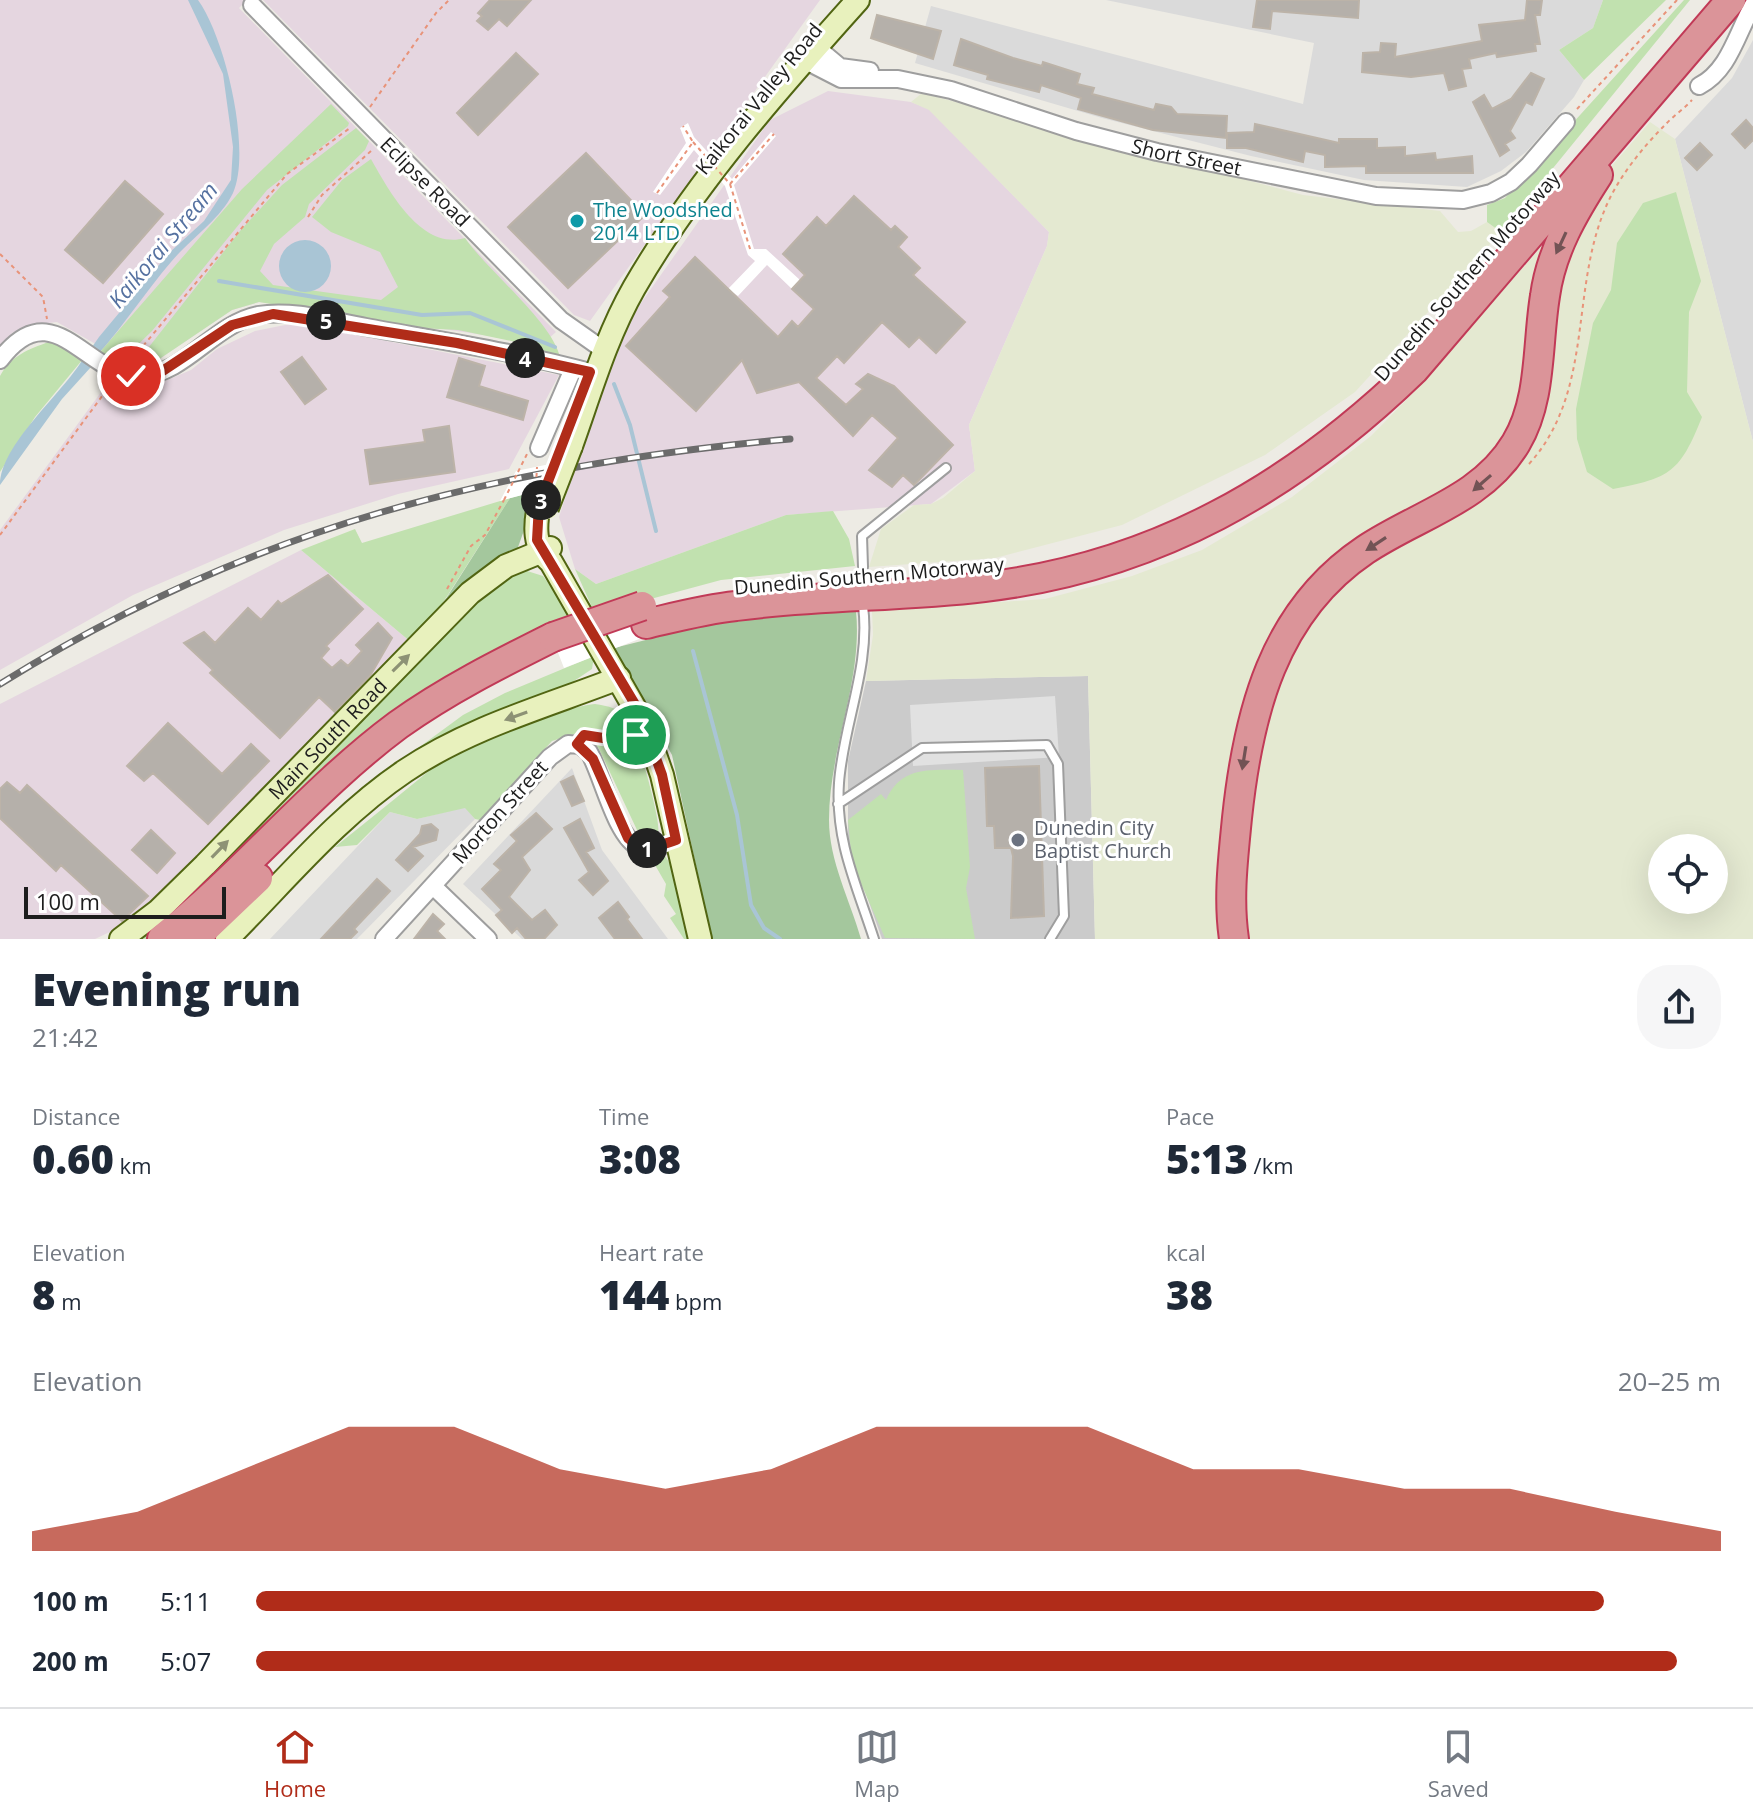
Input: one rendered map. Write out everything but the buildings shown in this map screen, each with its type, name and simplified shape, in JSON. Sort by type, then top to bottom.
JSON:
[{"type":"highway","name":"Dunedin Southern Motorway","points":[[162,939],[341,773],[398,726],[448,692],[556,646],[644,615],[742,586],[942,572],[1044,557],[1090,546],[1161,522],[1231,489],[1313,437],[1399,359],[1707,0]]},
{"type":"highway","name":"Dunedin Southern Motorway","points":[[644,615],[1018,581],[1116,558],[1241,505],[1356,426],[1414,370],[1731,0]]},
{"type":"highway","points":[[1234,939],[1231,889],[1243,764],[1249,729],[1275,655],[1304,608],[1341,570],[1388,535],[1473,491],[1493,473],[1516,443],[1535,388],[1545,293],[1556,250],[1581,201],[1642,103]]},
{"type":"highway","name":"Dunedin Southern Motorway","points":[[194,939],[389,756],[465,703],[556,646]]},
{"type":"main road","name":"Kaikorai Valley Road","points":[[547,553],[536,529],[567,445],[587,372],[601,349],[612,310],[639,263],[706,162],[805,49],[840,0]]},
{"type":"main road","name":"Kaikorai Valley Road","points":[[805,49],[858,0]]},
{"type":"main road","points":[[547,553],[645,726],[662,775],[700,939]]},
{"type":"main road","name":"Main South Road","points":[[121,939],[158,911],[205,865],[470,593],[506,566],[547,553]]},
{"type":"main road","points":[[227,939],[347,819],[406,770],[484,728],[619,678]]},
{"type":"street","name":"Eclipse Road","points":[[252,5],[561,320],[601,349]]},
{"type":"street","points":[[1699,86],[1713,79],[1721,68],[1753,5]]},
{"type":"street","name":"Short Street","points":[[805,49],[840,67],[889,73],[898,79],[951,90],[1076,131],[1157,152],[1376,196],[1463,200],[1491,193],[1511,182],[1566,122]]},
{"type":"street","points":[[0,360],[22,339],[49,333],[68,337],[100,364],[121,374],[152,375],[232,325],[273,314],[457,343],[587,372],[539,448]]},
{"type":"street","name":"Morton Street","points":[[384,939],[555,752],[568,744],[577,744]]},
{"type":"street","points":[[577,744],[593,759],[628,838],[642,848],[676,840]]},
{"type":"street","points":[[433,886],[488,939]]},
{"type":"lane","points":[[863,567],[862,536],[946,468]]},
{"type":"lane","points":[[863,606],[865,632],[842,760],[838,804],[844,852],[874,939]]},
{"type":"lane","points":[[838,804],[922,748],[1047,745],[1058,764],[1064,916],[1050,939]]},
{"type":"path","points":[[378,96],[449,0]]},
{"type":"path","points":[[1566,122],[1677,0]]},
{"type":"path","points":[[1523,469],[1547,439],[1573,377],[1593,251],[1605,208],[1650,140],[1691,102]]},
{"type":"path","points":[[129,363],[287,174],[356,124]]},
{"type":"path","points":[[683,126],[730,184],[751,252]]},
{"type":"path","points":[[730,184],[774,134]]},
{"type":"path","points":[[308,217],[332,186],[385,141]]},
{"type":"path","points":[[657,193],[693,142]]},
{"type":"path","points":[[0,254],[43,297],[49,333]]},
{"type":"path","points":[[0,535],[111,383]]},
{"type":"path","points":[[441,600],[471,546],[485,535],[527,455],[539,448]]},
{"type":"path","points":[[577,744],[584,735],[635,741]]},
{"type":"shaded area","points":[[0,0],[247,0],[239,8],[556,332],[540,346],[259,302],[232,310],[149,366],[134,366],[57,322],[32,325],[12,333],[0,351]]},
{"type":"shaded area","points":[[263,0],[820,0],[590,321],[574,315]]},
{"type":"shaded area","points":[[1106,0],[1603,0],[1593,28],[1559,50],[1584,80],[1574,97],[1526,152],[1501,171],[1467,187],[1364,180],[1251,156],[1102,118],[915,63],[931,6],[1303,104],[1314,43]]},
{"type":"shaded area","points":[[1753,40],[1753,442],[1675,139],[1732,78]]},
{"type":"shaded area","points":[[828,91],[911,102],[929,109],[1049,232],[1047,246],[969,425],[975,471],[931,504],[786,515],[596,584],[575,569],[559,517],[591,419],[634,313],[770,120]]},
{"type":"shaded area","points":[[295,323],[559,375],[509,469],[398,494],[284,530],[133,595],[0,670],[0,530],[107,384],[146,389],[191,370],[217,349],[255,331]]},
{"type":"shaded area","points":[[301,550],[412,643],[135,920],[95,939],[0,939],[0,704]]},
{"type":"shaded area","points":[[1088,676],[1095,939],[882,939],[848,843],[848,761],[866,681]]},
{"type":"shaded area","points":[[1055,696],[1059,757],[913,766],[910,705]]},
{"type":"shaded area","points":[[572,768],[602,850],[668,939],[522,939],[463,884]]},
{"type":"shaded area","points":[[465,807],[475,819],[357,939],[270,939],[390,812],[417,819]]},
{"type":"green space","points":[[1603,0],[1666,0],[1584,80],[1559,50],[1593,28]]},
{"type":"green space","points":[[1684,0],[1690,0],[1501,232],[1487,222],[1487,205],[1505,198]]},
{"type":"green space","points":[[922,93],[1303,195],[1440,211],[1458,232],[1471,231],[1487,222],[1501,232],[1355,392],[1265,455],[1122,525],[995,558],[869,567],[881,529],[914,505],[931,504],[943,498],[975,471],[969,425],[1047,246],[1049,232],[929,110],[911,102]]},
{"type":"green space","points":[[331,104],[349,123],[348,126],[267,190],[152,331],[120,362],[109,362],[99,353],[242,189]]},
{"type":"green space","points":[[1650,122],[1675,139],[1753,442],[1753,939],[1095,939],[1088,676],[866,681],[873,635],[872,611],[1045,599],[1132,576],[1202,550],[1292,497],[1371,436],[1417,389]]},
{"type":"green space","points":[[356,128],[369,141],[365,150],[309,204],[305,217],[274,244],[260,271],[273,285],[381,300],[398,287],[380,252],[331,232],[312,217],[342,180],[371,159],[397,201],[420,227],[449,240],[465,238],[545,328],[560,357],[527,350],[521,343],[458,330],[419,328],[259,302],[232,310],[149,366],[134,366],[240,231],[282,185]]},
{"type":"green space","points":[[1676,192],[1701,281],[1689,312],[1687,392],[1702,417],[1687,450],[1671,470],[1648,481],[1613,489],[1587,472],[1577,439],[1576,409],[1593,323],[1611,290],[1617,243],[1643,203]]},
{"type":"green space","points":[[49,342],[68,346],[83,359],[35,417],[0,472],[0,376],[9,363],[21,354]]},
{"type":"green space","points":[[538,491],[517,550],[435,616],[510,498]]},
{"type":"green space","points":[[510,498],[435,615],[412,643],[301,550],[355,529],[362,543]]},
{"type":"green space","points":[[833,511],[849,539],[855,566],[721,580],[595,614],[575,569],[596,584],[786,515]]},
{"type":"green space","points":[[524,570],[543,576],[576,621],[495,652],[149,939],[130,939],[439,633],[505,574]]},
{"type":"green space","points":[[856,611],[857,637],[851,689],[834,767],[829,820],[836,865],[861,939],[712,939],[672,755],[614,648],[729,619]]},
{"type":"green space","points":[[594,656],[592,669],[571,683],[478,725],[376,779],[463,715],[505,693]]},
{"type":"green space","points":[[595,704],[617,710],[628,719],[647,776],[658,832],[648,836],[637,830],[599,749],[589,737],[578,733],[552,741],[480,820],[465,808],[417,819],[390,812],[357,845],[335,847],[445,759],[485,738],[533,720]]},
{"type":"green space","points":[[963,770],[970,867],[966,888],[975,939],[885,938],[852,863],[848,820],[881,794],[886,800],[892,789],[908,776],[918,772]]},
{"type":"green space","points":[[664,854],[672,867],[688,939],[684,939],[670,918],[676,914],[664,896],[666,884],[655,865],[658,856]]},
{"type":"water","points":[[188,0],[198,0],[208,17],[226,66],[237,123],[238,174],[227,203],[171,262],[99,353],[92,347],[99,337],[169,253],[204,221],[231,180],[233,147],[223,74]]},
{"type":"water","points":[[305,240],[323,248],[331,266],[323,284],[305,292],[287,284],[279,266],[287,248]]},
{"type":"water","points":[[83,359],[91,367],[62,399],[0,485],[10,453]]},
{"type":"pier","points":[[688,123],[694,137],[732,179],[771,132],[776,136],[734,185],[754,249],[766,249],[800,280],[792,289],[767,265],[738,296],[728,289],[755,261],[748,255],[725,186],[694,150],[660,195],[653,192],[686,143],[680,128]]},
{"type":"pier","points":[[558,441],[574,447],[551,510],[533,503],[537,491],[500,501],[516,471],[550,464]]},
{"type":"pier","points":[[638,598],[652,634],[564,668],[550,632]]},
{"type":"waterway","points":[[219,281],[422,315],[470,313],[555,347]]},
{"type":"waterway","points":[[614,384],[630,425],[656,531]]},
{"type":"waterway","points":[[693,651],[737,815],[751,905],[764,928],[780,939]]},
{"type":"railway","points":[[0,684],[94,630],[189,583],[283,545],[380,513],[478,487],[578,467],[790,439]]},
{"type":"place","name":"The Woodshed 2014 LTD","points":[[577,221]]},
{"type":"place","name":"Dunedin City Baptist Church","points":[[1018,840]]},
{"type":"route","points":[[131,376],[161,372],[232,325],[258,315],[273,314],[289,314],[457,343],[590,372],[539,505],[537,540],[607,655],[645,726],[662,775],[676,840],[649,848],[642,848],[628,838],[593,759],[586,749],[577,744],[584,735],[635,743],[636,735]]},
{"type":"water label","name":"Kaikorai Stream","points":[[163,245]]}]
